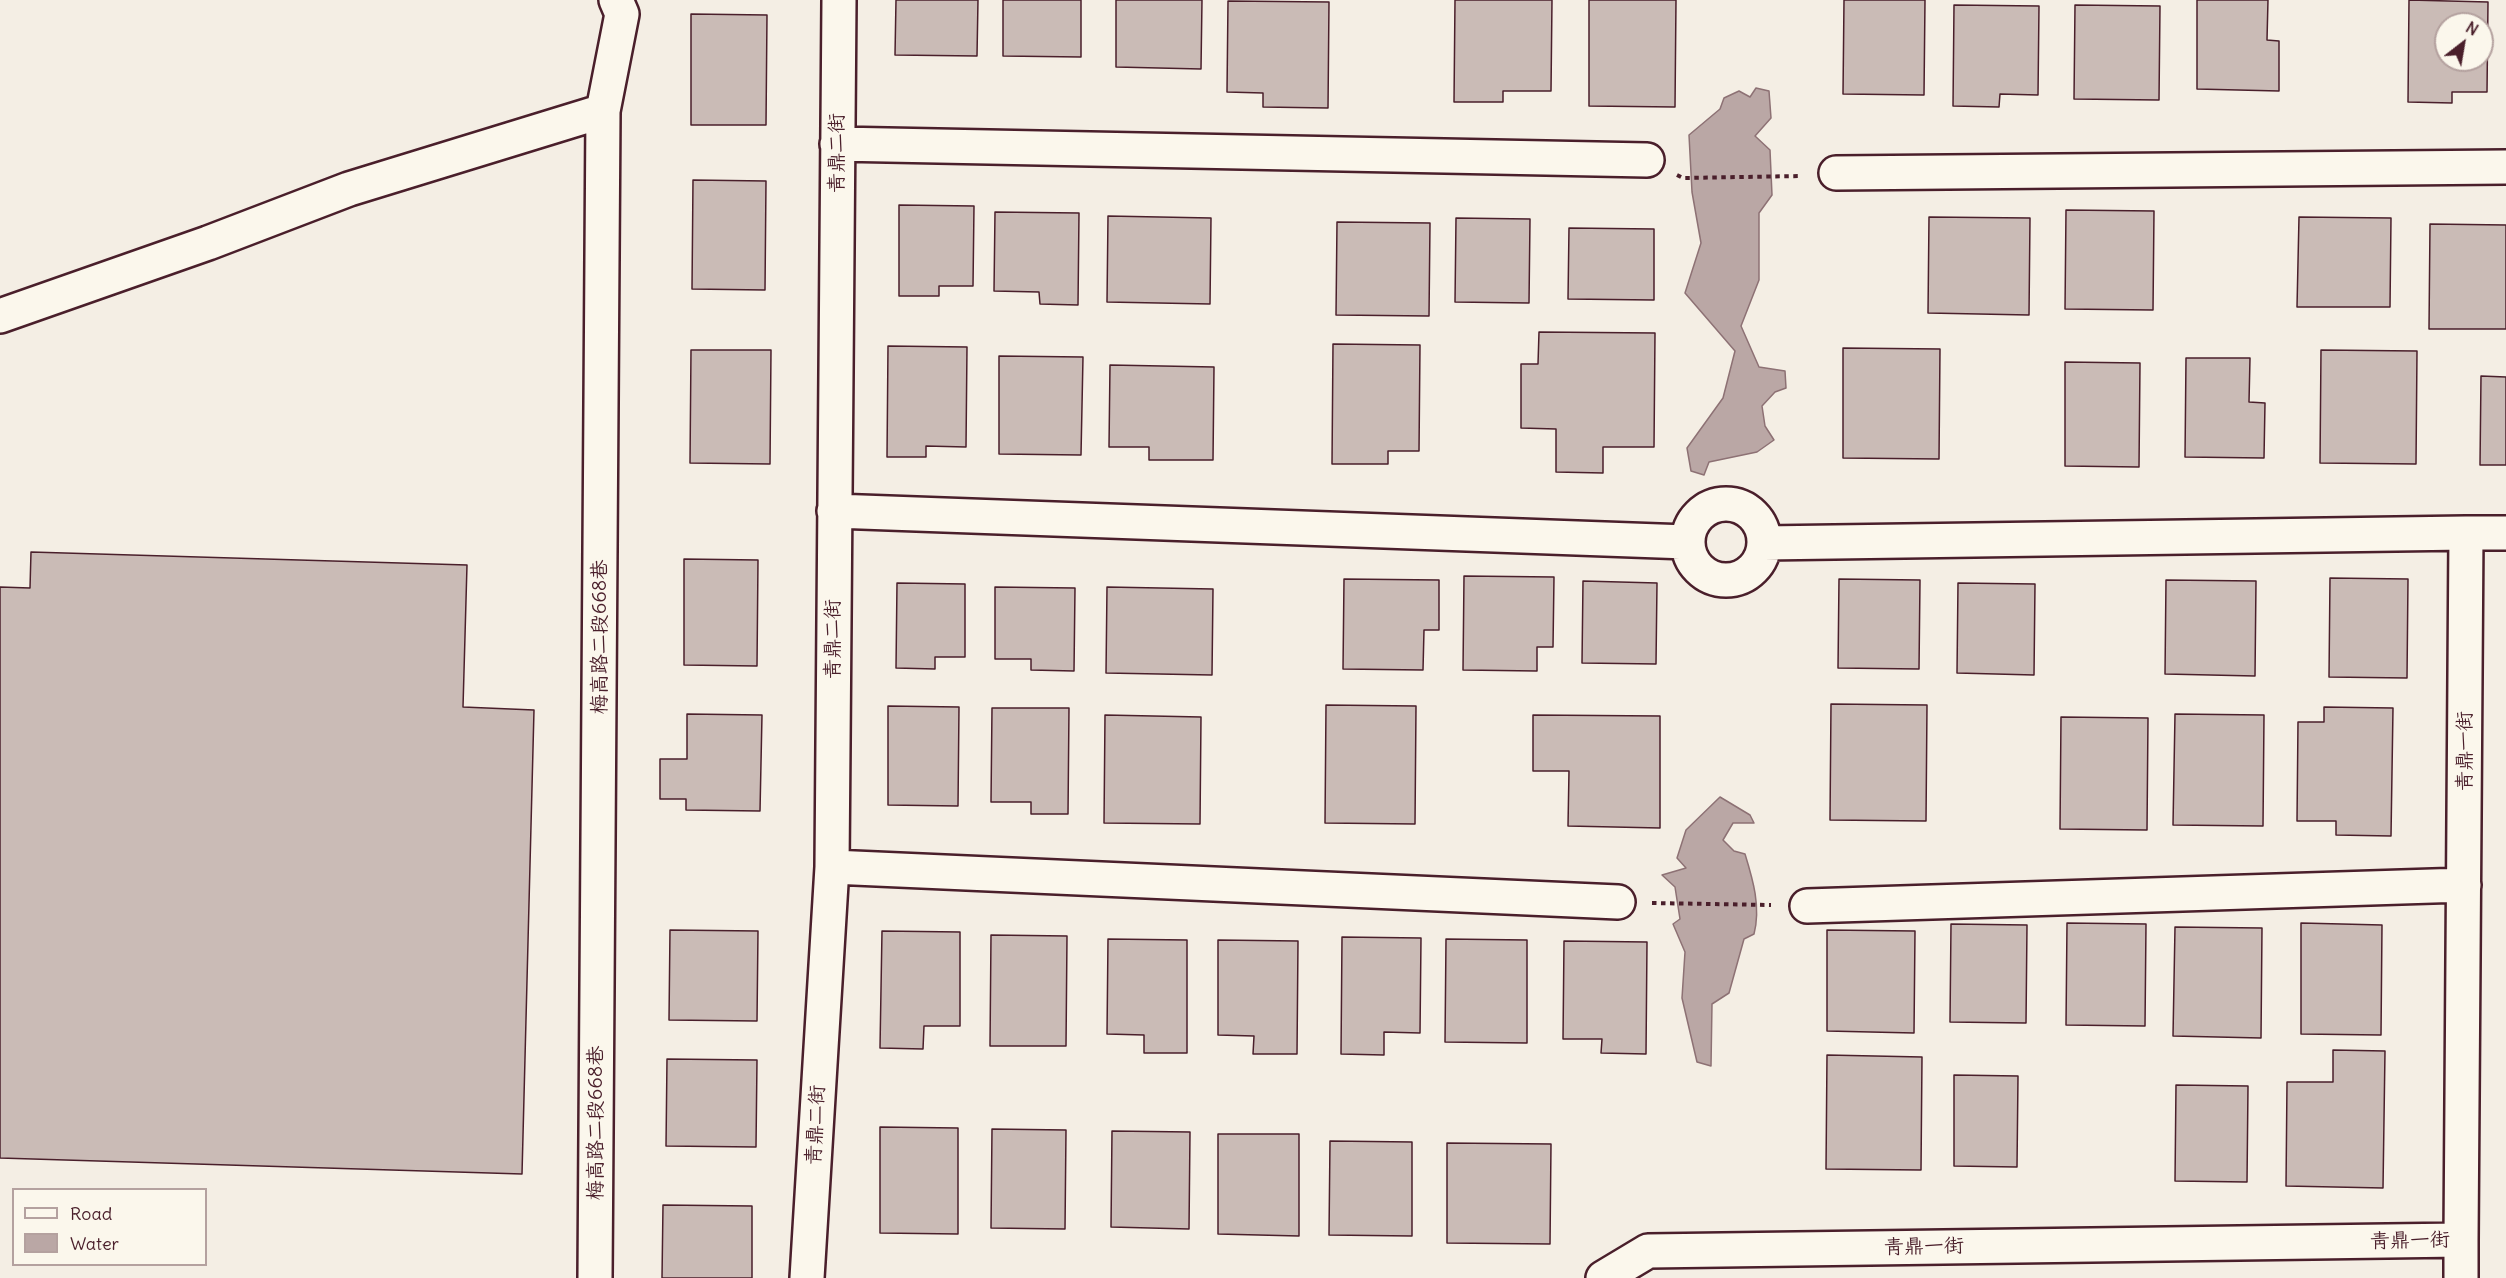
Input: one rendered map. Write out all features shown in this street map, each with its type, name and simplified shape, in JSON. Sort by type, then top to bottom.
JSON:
[{"type":"street","name":"梅高路二段668巷","points":[[596,1278],[603,111],[622,14],[616,0]]},
{"type":"street","name":"青鼎二街","points":[[807,1278],[831,867],[839,0]]},
{"type":"street","points":[[0,316],[208,243],[349,189],[603,111]]},
{"type":"street","points":[[837,144],[1647,160]]},
{"type":"street","points":[[1836,173],[2506,167]]},
{"type":"street","points":[[1726,503],[1738,505],[1757,520],[1764,543],[1762,555],[1755,567],[1744,575],[1732,579],[1719,579],[1706,574],[1696,566],[1689,554],[1687,542],[1689,530],[1695,519],[1709,508],[1726,503]]},
{"type":"street","points":[[834,511],[1687,542]]},
{"type":"street","name":"青鼎一街","points":[[1603,1278],[1648,1251],[2461,1240],[2466,533]]},
{"type":"street","points":[[1764,543],[2506,533]]},
{"type":"street","points":[[831,867],[1618,902]]},
{"type":"street","points":[[1807,906],[2464,885]]},
{"type":"street","points":[[2460,1278],[2461,1240]]},
{"type":"path","points":[[1683,178],[1786,177]]},
{"type":"path","points":[[1666,903],[1769,905]]},
{"type":"water","points":[[1756,88],[1769,91],[1771,118],[1755,136],[1770,150],[1772,195],[1759,213],[1759,280],[1741,326],[1759,367],[1785,371],[1786,388],[1775,392],[1762,406],[1765,426],[1774,440],[1757,452],[1709,462],[1704,475],[1691,471],[1687,448],[1723,398],[1735,351],[1685,293],[1701,243],[1692,192],[1689,135],[1720,109],[1724,98],[1739,91],[1750,97]]},
{"type":"water","points":[[1720,797],[1750,815],[1754,823],[1733,823],[1723,840],[1734,851],[1745,854],[1753,884],[1757,914],[1754,934],[1744,939],[1729,993],[1712,1004],[1711,1066],[1697,1062],[1682,998],[1685,952],[1673,924],[1680,919],[1675,887],[1662,875],[1686,868],[1677,858],[1686,830]]},
{"type":"building","points":[[896,0],[978,0],[977,56],[895,55]]},
{"type":"building","points":[[1003,0],[1081,0],[1081,57],[1003,56]]},
{"type":"building","points":[[1116,0],[1202,0],[1201,69],[1116,67]]},
{"type":"building","points":[[1455,0],[1552,0],[1551,91],[1503,91],[1503,102],[1454,102]]},
{"type":"building","points":[[1589,0],[1676,0],[1675,107],[1589,106]]},
{"type":"building","points":[[1844,0],[1925,0],[1924,95],[1843,94]]},
{"type":"building","points":[[2197,0],[2268,0],[2267,40],[2279,41],[2279,91],[2197,89]]},
{"type":"building","points":[[2409,0],[2488,2],[2488,12],[2434,12],[2434,72],[2487,72],[2487,92],[2452,92],[2452,103],[2408,102]]},
{"type":"building","points":[[1228,1],[1329,2],[1328,108],[1263,107],[1263,93],[1227,92]]},
{"type":"building","points":[[1954,5],[2039,6],[2038,95],[2000,94],[1999,107],[1953,106]]},
{"type":"building","points":[[2075,5],[2160,6],[2159,100],[2074,99]]},
{"type":"building","points":[[691,14],[767,15],[766,125],[691,125]]},
{"type":"building","points":[[693,180],[766,181],[765,290],[692,289]]},
{"type":"building","points":[[899,205],[974,206],[973,286],[939,286],[939,296],[899,296]]},
{"type":"building","points":[[2066,210],[2154,211],[2153,310],[2065,309]]},
{"type":"building","points":[[995,212],[1079,213],[1078,305],[1040,304],[1039,292],[994,291]]},
{"type":"building","points":[[1108,216],[1211,218],[1210,304],[1107,302]]},
{"type":"building","points":[[1929,217],[2030,218],[2029,315],[1928,313]]},
{"type":"building","points":[[2299,217],[2391,218],[2390,307],[2297,307]]},
{"type":"building","points":[[1456,218],[1530,219],[1529,303],[1455,302]]},
{"type":"building","points":[[1337,222],[1430,223],[1429,316],[1336,315]]},
{"type":"building","points":[[2430,224],[2506,225],[2506,329],[2429,329]]},
{"type":"building","points":[[1569,228],[1654,229],[1654,300],[1568,299]]},
{"type":"building","points":[[1539,332],[1655,333],[1654,447],[1603,447],[1603,473],[1556,472],[1556,429],[1521,428],[1521,364],[1538,364]]},
{"type":"building","points":[[1333,344],[1420,345],[1419,451],[1388,451],[1388,464],[1332,464]]},
{"type":"building","points":[[888,346],[967,347],[966,447],[926,446],[926,457],[887,457]]},
{"type":"building","points":[[1843,348],[1940,349],[1939,459],[1843,458]]},
{"type":"building","points":[[691,350],[771,350],[770,464],[690,463]]},
{"type":"building","points":[[2321,350],[2417,351],[2416,464],[2320,463]]},
{"type":"building","points":[[999,356],[1083,357],[1081,455],[999,454]]},
{"type":"building","points":[[2186,358],[2250,358],[2249,402],[2265,403],[2264,458],[2185,457]]},
{"type":"building","points":[[2065,362],[2140,363],[2139,467],[2065,466]]},
{"type":"building","points":[[1110,365],[1214,367],[1213,460],[1149,460],[1149,447],[1109,447]]},
{"type":"building","points":[[2481,376],[2506,377],[2506,465],[2480,465]]},
{"type":"building","points":[[31,552],[467,565],[463,707],[534,710],[522,1174],[0,1158],[0,587],[30,588]]},
{"type":"building","points":[[684,559],[758,560],[757,666],[684,665]]},
{"type":"building","points":[[1464,576],[1554,577],[1553,647],[1537,647],[1537,671],[1463,670]]},
{"type":"building","points":[[2330,578],[2408,579],[2407,678],[2329,677]]},
{"type":"building","points":[[1344,579],[1439,580],[1439,630],[1424,630],[1423,670],[1343,669]]},
{"type":"building","points":[[1839,579],[1920,580],[1919,669],[1838,668]]},
{"type":"building","points":[[2166,580],[2256,581],[2255,676],[2165,674]]},
{"type":"building","points":[[1583,581],[1657,583],[1656,664],[1582,663]]},
{"type":"building","points":[[897,583],[965,584],[965,657],[935,657],[935,669],[896,668]]},
{"type":"building","points":[[1958,583],[2035,584],[2034,675],[1957,673]]},
{"type":"building","points":[[995,587],[1075,588],[1074,671],[1031,670],[1031,659],[995,659]]},
{"type":"building","points":[[1107,587],[1213,589],[1212,675],[1106,673]]},
{"type":"building","points":[[1831,704],[1927,705],[1926,821],[1830,820]]},
{"type":"building","points":[[1326,705],[1416,706],[1415,824],[1325,823]]},
{"type":"building","points":[[888,706],[959,707],[958,806],[888,805]]},
{"type":"building","points":[[2324,707],[2393,708],[2391,836],[2336,835],[2336,821],[2297,821],[2298,722],[2324,722]]},
{"type":"building","points":[[992,708],[1069,708],[1068,814],[1031,814],[1031,802],[991,802]]},
{"type":"building","points":[[687,714],[762,715],[760,811],[686,810],[686,799],[660,799],[660,759],[687,759]]},
{"type":"building","points":[[2175,714],[2264,715],[2263,826],[2173,825]]},
{"type":"building","points":[[1105,715],[1201,717],[1200,824],[1104,823]]},
{"type":"building","points":[[1533,715],[1660,716],[1660,828],[1568,826],[1569,771],[1533,771]]},
{"type":"building","points":[[2061,717],[2148,718],[2147,830],[2060,829]]},
{"type":"building","points":[[2067,923],[2146,924],[2145,1026],[2066,1025]]},
{"type":"building","points":[[2301,923],[2382,925],[2381,1035],[2301,1034]]},
{"type":"building","points":[[1951,924],[2027,925],[2026,1023],[1950,1022]]},
{"type":"building","points":[[2175,927],[2262,928],[2261,1038],[2173,1036]]},
{"type":"building","points":[[670,930],[758,931],[757,1021],[669,1020]]},
{"type":"building","points":[[1827,930],[1915,931],[1914,1033],[1827,1031]]},
{"type":"building","points":[[882,931],[960,932],[960,1026],[924,1026],[923,1049],[880,1048]]},
{"type":"building","points":[[991,935],[1067,936],[1066,1046],[990,1046]]},
{"type":"building","points":[[1342,937],[1421,938],[1420,1033],[1384,1032],[1384,1055],[1341,1054]]},
{"type":"building","points":[[1108,939],[1187,940],[1187,1053],[1144,1053],[1144,1035],[1107,1034]]},
{"type":"building","points":[[1446,939],[1527,940],[1527,1043],[1445,1042]]},
{"type":"building","points":[[1218,940],[1298,941],[1297,1054],[1253,1054],[1254,1036],[1218,1035]]},
{"type":"building","points":[[1564,941],[1647,942],[1646,1054],[1601,1053],[1602,1039],[1563,1039]]},
{"type":"building","points":[[2333,1050],[2385,1051],[2383,1188],[2286,1186],[2287,1082],[2333,1082]]},
{"type":"building","points":[[1827,1055],[1922,1057],[1921,1170],[1826,1169]]},
{"type":"building","points":[[667,1059],[757,1060],[756,1147],[666,1146]]},
{"type":"building","points":[[1954,1075],[2018,1076],[2017,1167],[1954,1166]]},
{"type":"building","points":[[2176,1085],[2248,1086],[2247,1182],[2175,1181]]},
{"type":"building","points":[[880,1127],[958,1128],[958,1234],[880,1233]]},
{"type":"building","points":[[992,1129],[1066,1130],[1065,1229],[991,1228]]},
{"type":"building","points":[[1112,1131],[1190,1132],[1189,1229],[1111,1227]]},
{"type":"building","points":[[1218,1134],[1299,1134],[1299,1236],[1218,1234]]},
{"type":"building","points":[[1330,1141],[1412,1142],[1412,1236],[1329,1235]]},
{"type":"building","points":[[1447,1143],[1551,1144],[1550,1244],[1447,1243]]},
{"type":"building","points":[[663,1205],[752,1206],[752,1278],[662,1278]]}]
